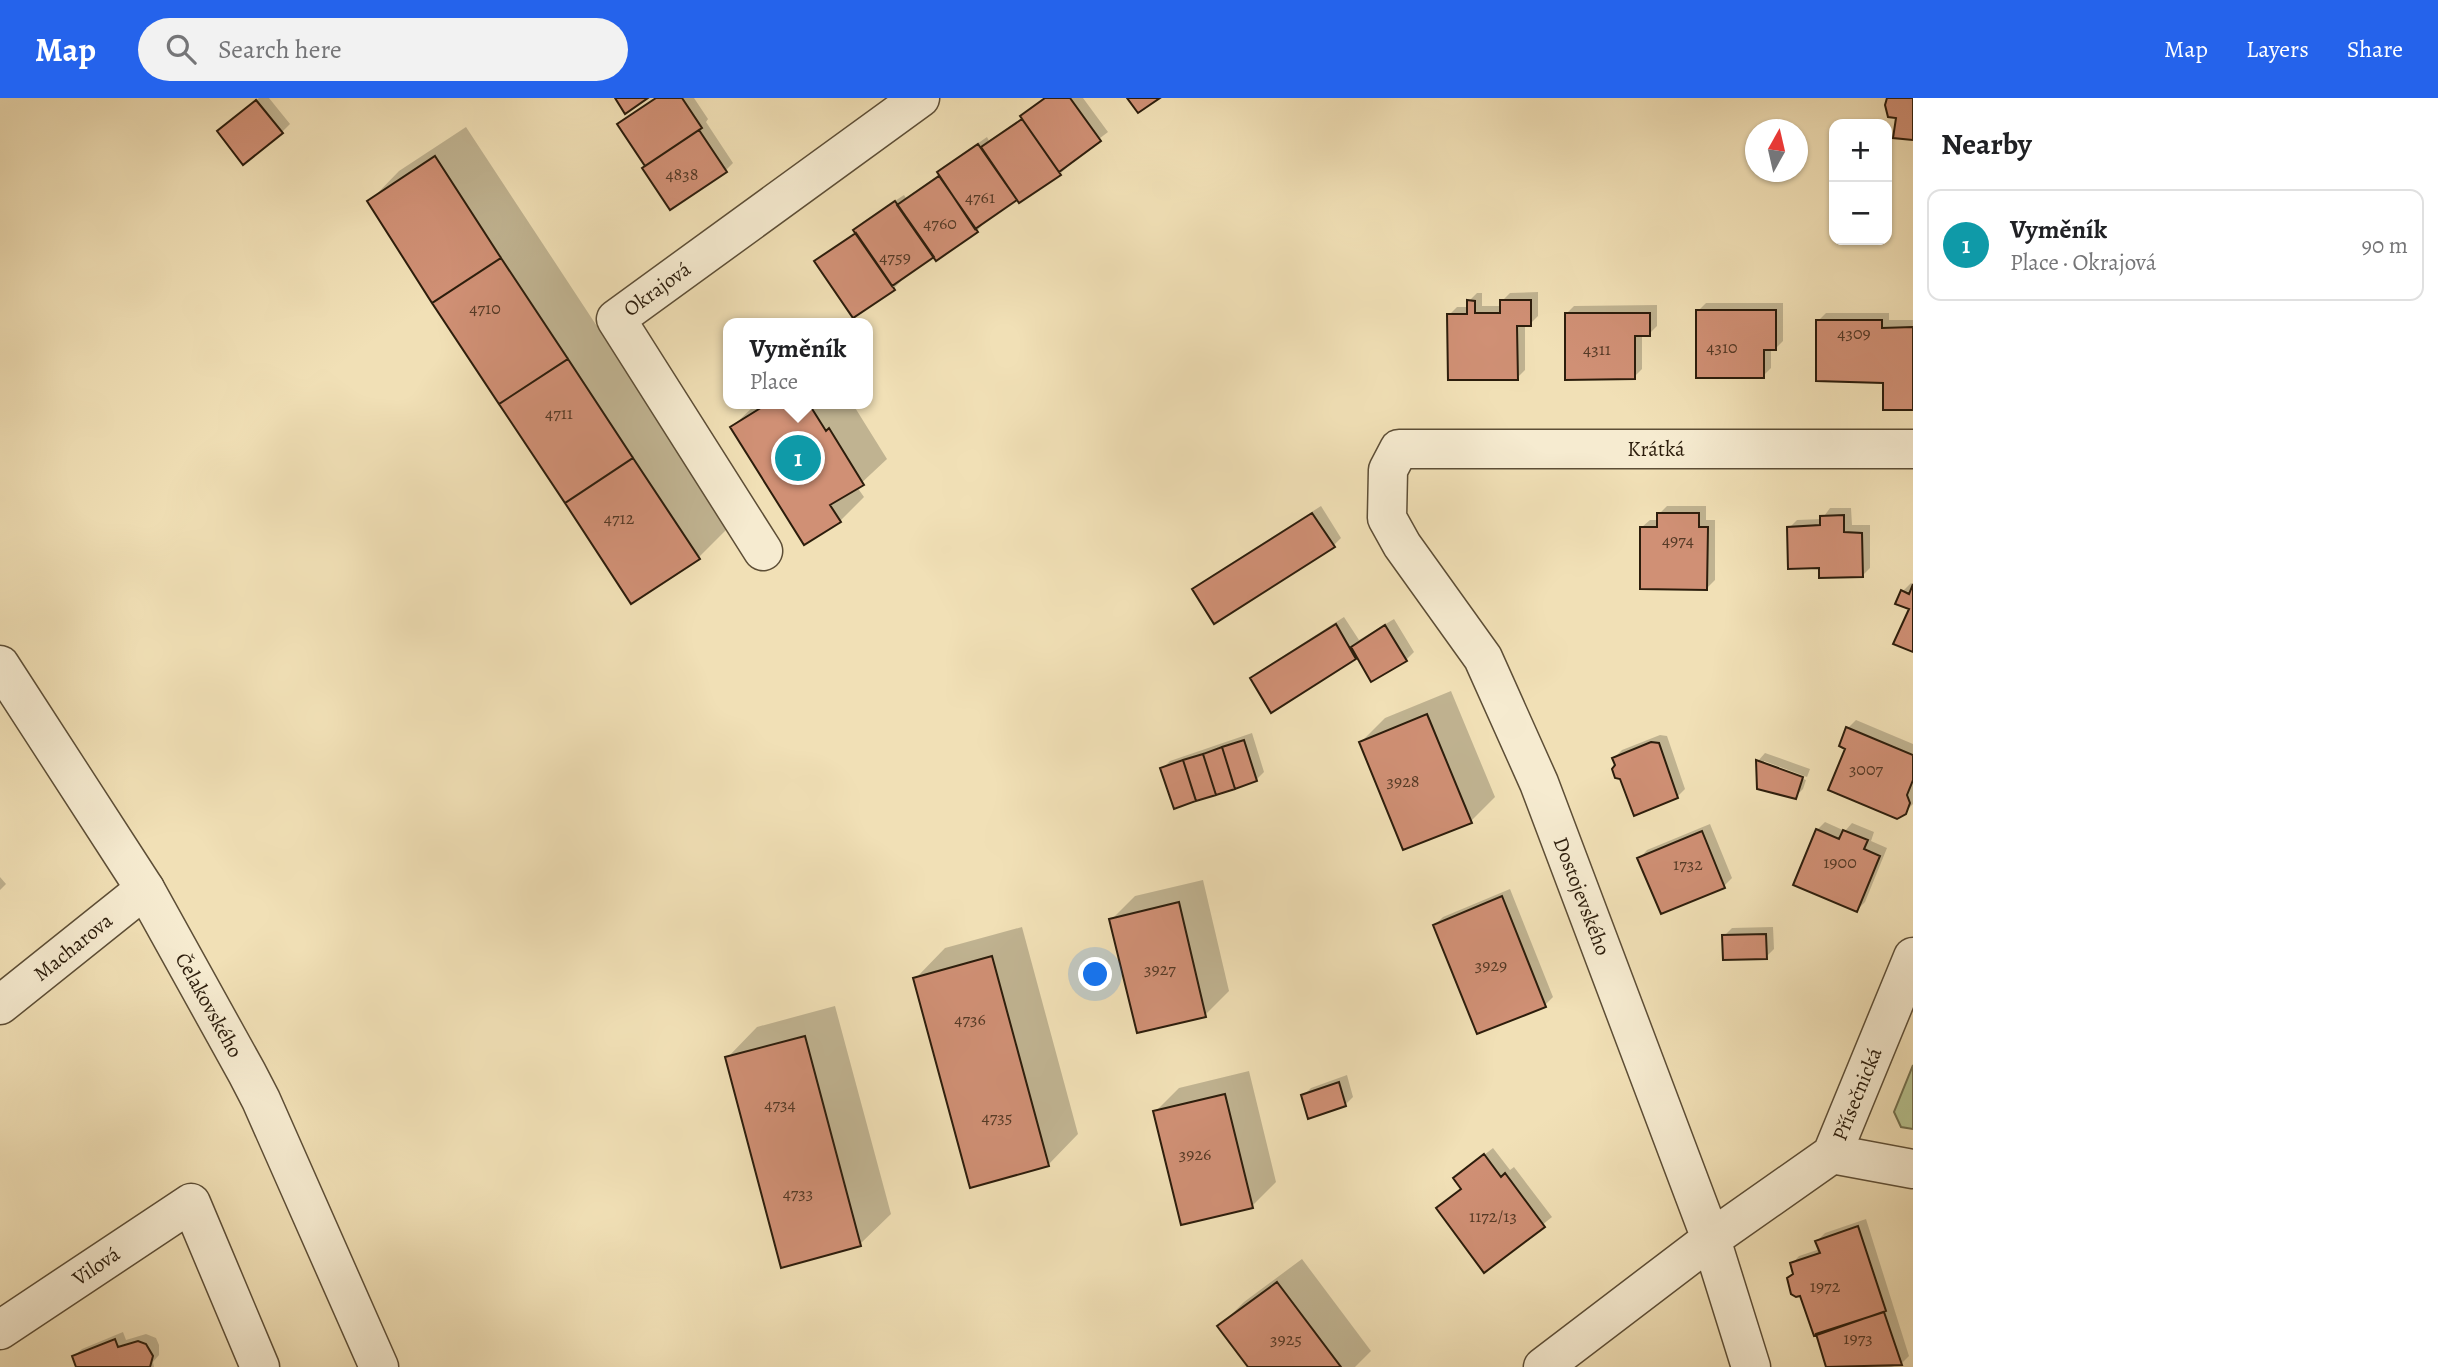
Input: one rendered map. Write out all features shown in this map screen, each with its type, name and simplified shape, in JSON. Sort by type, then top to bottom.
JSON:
[{"type":"street","name":"Okrajová","points":[[763,551],[616,319],[920,98]]},
{"type":"street","name":"Krátká","points":[[1399,449],[1913,449]]},
{"type":"street","name":"Dostojevského","points":[[1399,449],[1388,470],[1387,518],[1402,545],[1483,658],[1539,783],[1711,1240],[1751,1367]]},
{"type":"street","name":"Čelakovského","points":[[0,665],[145,889],[261,1100],[379,1367]]},
{"type":"street","name":"Macharova","points":[[0,1005],[145,889]]},
{"type":"street","name":"Přísečnická","points":[[1832,1154],[1913,957]]},
{"type":"street","points":[[1543,1367],[1711,1240],[1832,1154],[1913,1168]]},
{"type":"street","name":"Vilová","points":[[0,1330],[191,1203],[260,1367]]},
{"type":"green space","points":[[1913,1065],[1913,1129],[1901,1127],[1894,1112]]},
{"type":"building","points":[[615,98],[648,98],[625,114]]},
{"type":"building","points":[[656,98],[682,98],[702,128],[645,166],[617,124]]},
{"type":"building","points":[[1045,98],[1070,98],[1101,141],[1059,172],[1020,116]]},
{"type":"building","points":[[1127,98],[1160,98],[1138,113]]},
{"type":"building","points":[[1887,98],[1913,98],[1913,140],[1893,138],[1896,118],[1888,117],[1885,105]]},
{"type":"building","points":[[256,100],[283,133],[243,165],[217,131]]},
{"type":"building","points":[[1022,119],[1061,175],[1019,203],[981,147]]},
{"type":"building","points":[[699,130],[727,172],[670,210],[642,168]]},
{"type":"building","points":[[978,144],[1017,200],[975,229],[937,172]]},
{"type":"building","points":[[435,156],[501,258],[432,303],[367,201]]},
{"type":"building","points":[[939,176],[978,232],[936,261],[897,205]]},
{"type":"building","points":[[895,201],[934,257],[892,286],[853,230]]},
{"type":"building","points":[[856,233],[895,290],[853,318],[814,261]]},
{"type":"building","points":[[501,258],[568,359],[499,404],[432,303]]},
{"type":"building","points":[[1467,300],[1475,301],[1475,313],[1500,313],[1500,300],[1531,300],[1531,326],[1517,326],[1518,380],[1448,380],[1447,314],[1467,314]]},
{"type":"building","points":[[1696,310],[1776,310],[1776,350],[1764,350],[1764,378],[1696,378]]},
{"type":"building","points":[[1565,313],[1650,313],[1650,336],[1635,336],[1635,379],[1565,380]]},
{"type":"building","points":[[1816,320],[1882,320],[1882,328],[1913,327],[1913,410],[1883,410],[1883,383],[1816,381]]},
{"type":"building","points":[[568,359],[633,458],[565,503],[499,404]]},
{"type":"building","points":[[759,409],[812,409],[826,431],[829,428],[864,485],[830,505],[841,522],[804,545],[730,427]]},
{"type":"building","points":[[633,458],[700,559],[631,604],[565,503]]},
{"type":"building","points":[[1312,513],[1335,547],[1214,624],[1192,589]]},
{"type":"building","points":[[1657,513],[1699,513],[1699,527],[1708,527],[1707,590],[1640,589],[1640,527],[1657,527]]},
{"type":"building","points":[[1844,515],[1844,532],[1862,533],[1863,577],[1819,578],[1819,568],[1788,569],[1787,527],[1820,525],[1820,516]]},
{"type":"building","points":[[1913,584],[1913,652],[1893,644],[1909,609],[1895,604],[1901,590],[1909,594]]},
{"type":"building","points":[[1336,624],[1356,659],[1271,713],[1250,678]]},
{"type":"building","points":[[1385,625],[1407,661],[1371,682],[1351,647]]},
{"type":"building","points":[[1427,714],[1472,823],[1403,850],[1359,742]]},
{"type":"building","points":[[1846,727],[1913,755],[1913,780],[1907,795],[1910,803],[1906,814],[1897,819],[1828,790],[1845,749],[1839,746]]},
{"type":"building","points":[[1244,740],[1257,781],[1235,789],[1222,747]]},
{"type":"building","points":[[1651,742],[1659,743],[1678,798],[1634,816],[1620,779],[1615,778],[1612,758]]},
{"type":"building","points":[[1222,747],[1235,789],[1216,795],[1203,754]]},
{"type":"building","points":[[1203,754],[1216,795],[1196,801],[1183,760]]},
{"type":"building","points":[[1183,760],[1196,801],[1174,809],[1160,768]]},
{"type":"building","points":[[1756,760],[1803,777],[1796,799],[1757,789]]},
{"type":"building","points":[[1816,829],[1839,839],[1843,830],[1868,840],[1864,849],[1880,856],[1857,912],[1793,885]]},
{"type":"building","points":[[1702,831],[1725,888],[1661,914],[1637,858]]},
{"type":"building","points":[[1502,896],[1546,1007],[1477,1034],[1433,925]]},
{"type":"building","points":[[1179,902],[1206,1017],[1137,1033],[1109,919]]},
{"type":"building","points":[[1766,934],[1767,959],[1723,960],[1722,935]]},
{"type":"building","points":[[992,956],[1049,1166],[970,1188],[913,978]]},
{"type":"building","points":[[805,1036],[861,1246],[781,1268],[725,1057]]},
{"type":"building","points":[[1339,1082],[1346,1106],[1308,1119],[1301,1095]]},
{"type":"building","points":[[1225,1094],[1253,1208],[1181,1225],[1153,1111]]},
{"type":"building","points":[[1484,1154],[1501,1177],[1505,1173],[1545,1227],[1484,1273],[1436,1208],[1461,1189],[1453,1178]]},
{"type":"building","points":[[1858,1226],[1886,1311],[1814,1336],[1800,1296],[1791,1294],[1787,1278],[1793,1274],[1790,1263],[1820,1253],[1815,1241]]},
{"type":"building","points":[[1277,1282],[1341,1367],[1248,1367],[1217,1326]]},
{"type":"building","points":[[1884,1312],[1902,1365],[1826,1367],[1816,1334]]},
{"type":"building","points":[[115,1339],[118,1347],[138,1341],[146,1344],[153,1356],[150,1367],[76,1367],[72,1356]]},
{"type":"place","name":"Vyměník","points":[[798,458]]}]
